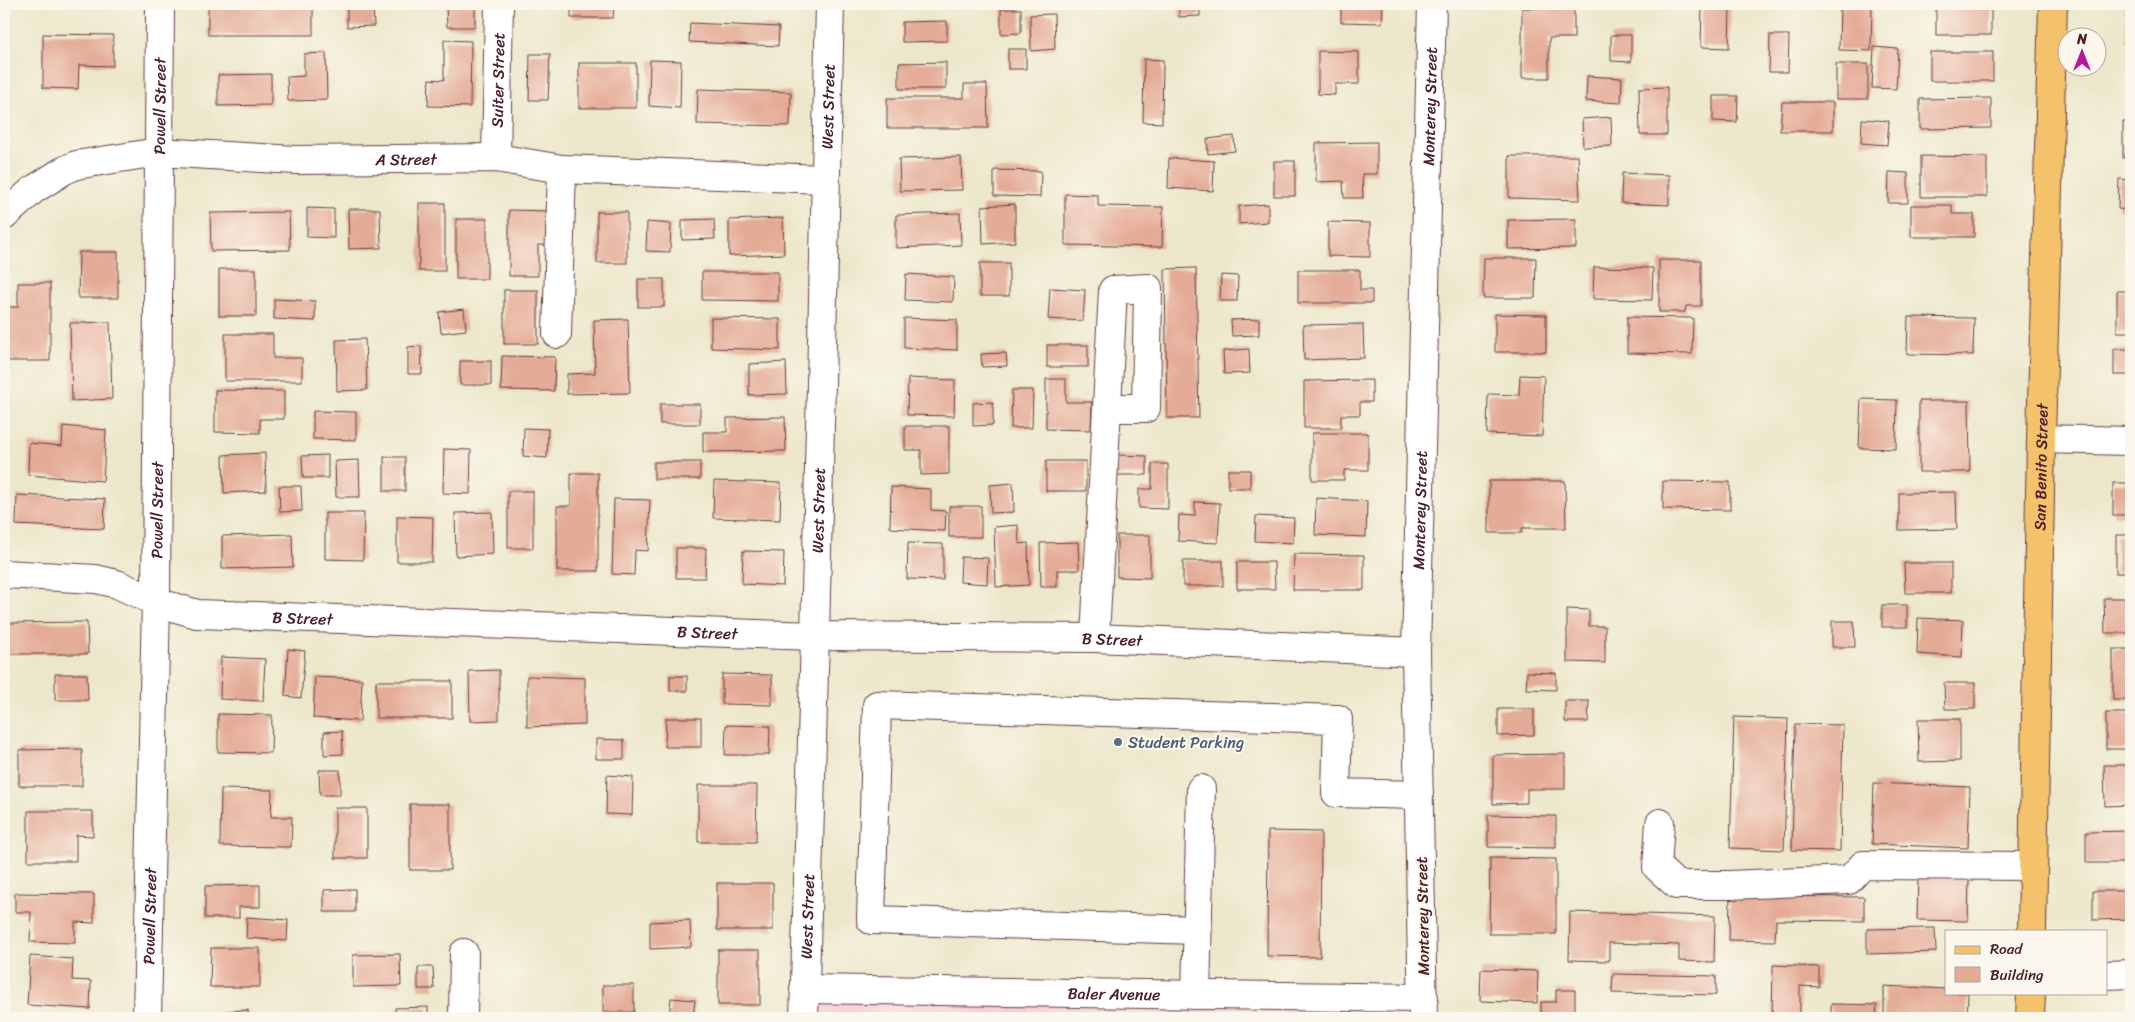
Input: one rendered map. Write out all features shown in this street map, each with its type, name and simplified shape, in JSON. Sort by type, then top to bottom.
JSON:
[{"type":"main road","name":"San Benito Street","points":[[2032,930],[2041,439],[2053,4]]},
{"type":"main road","points":[[2030,1018],[2031,994]]},
{"type":"street","name":"Powell Street","points":[[146,1018],[156,602],[160,4]]},
{"type":"street","name":"Suiter Street","points":[[496,158],[499,4]]},
{"type":"street","name":"West Street","points":[[804,1018],[815,636],[824,178],[830,4]]},
{"type":"street","name":"Monterey Street","points":[[1424,1008],[1416,652],[1432,4]]},
{"type":"street","name":"A Street","points":[[4,216],[33,190],[63,170],[76,165],[158,152],[296,160],[496,158],[562,169],[824,178]]},
{"type":"street","points":[[557,334],[562,169]]},
{"type":"street","points":[[1095,638],[1108,408]]},
{"type":"street","points":[[2041,439],[2131,441]]},
{"type":"street","name":"B Street","points":[[4,574],[96,579],[117,584],[156,602],[197,614],[815,636],[1095,638],[1416,652]]},
{"type":"street","points":[[1198,930],[871,920],[877,705],[1338,720],[1336,792],[1420,795]]},
{"type":"street","points":[[1196,995],[1201,789]]},
{"type":"street","points":[[1660,823],[1657,867],[1677,885],[1729,885],[1849,880],[1863,865],[2033,866]]},
{"type":"street","points":[[463,1018],[464,953]]},
{"type":"street","points":[[2108,975],[2131,974]]},
{"type":"street","name":"Baler Avenue","points":[[804,989],[1196,995],[1424,1008]]},
{"type":"shaded area","points":[[808,998],[1401,1003],[1401,1018],[808,1018]]},
{"type":"building","points":[[208,4],[313,4],[313,35],[208,35]]},
{"type":"building","points":[[347,4],[373,4],[374,26],[347,27]]},
{"type":"building","points":[[571,4],[614,4],[613,18],[571,18]]},
{"type":"building","points":[[1179,4],[1200,4],[1200,16],[1179,17]]},
{"type":"building","points":[[1341,4],[1383,4],[1382,23],[1341,22]]},
{"type":"building","points":[[1702,4],[1730,4],[1729,48],[1701,47]]},
{"type":"building","points":[[1840,4],[1872,4],[1871,51],[1839,50]]},
{"type":"building","points":[[1936,4],[1991,4],[1991,35],[1936,35]]},
{"type":"building","points":[[446,5],[475,5],[475,27],[447,27]]},
{"type":"building","points":[[1522,8],[1574,8],[1574,38],[1549,38],[1549,78],[1522,78]]},
{"type":"building","points":[[1001,9],[1021,9],[1021,33],[1001,34]]},
{"type":"building","points":[[2126,13],[2131,13],[2131,42],[2126,42]]},
{"type":"building","points":[[1054,14],[1055,49],[1031,51],[1030,15]]},
{"type":"building","points":[[947,21],[947,41],[902,42],[902,22]]},
{"type":"building","points":[[690,23],[779,27],[778,46],[689,42]]},
{"type":"building","points":[[43,34],[113,35],[113,66],[79,65],[78,89],[43,88]]},
{"type":"building","points":[[1611,35],[1631,35],[1631,62],[1611,61]]},
{"type":"building","points":[[1770,35],[1789,35],[1788,72],[1769,72]]},
{"type":"building","points":[[444,40],[471,41],[470,107],[428,106],[429,79],[444,80]]},
{"type":"building","points":[[1874,47],[1898,49],[1896,89],[1872,88]]},
{"type":"building","points":[[1008,49],[1026,49],[1026,69],[1008,69]]},
{"type":"building","points":[[1318,51],[1359,52],[1359,84],[1335,84],[1335,95],[1318,94]]},
{"type":"building","points":[[1930,52],[1993,52],[1993,81],[1930,81]]},
{"type":"building","points":[[326,53],[327,100],[288,101],[287,77],[304,76],[304,54]]},
{"type":"building","points":[[530,54],[550,54],[548,100],[529,100]]},
{"type":"building","points":[[1144,59],[1163,60],[1162,123],[1143,122]]},
{"type":"building","points":[[650,60],[681,61],[680,108],[649,106]]},
{"type":"building","points":[[946,62],[946,89],[899,89],[899,63]]},
{"type":"building","points":[[579,63],[636,63],[636,108],[579,108]]},
{"type":"building","points":[[1836,64],[1868,64],[1868,99],[1836,99]]},
{"type":"building","points":[[271,74],[271,105],[218,106],[218,75]]},
{"type":"building","points":[[1587,76],[1622,78],[1621,103],[1586,101]]},
{"type":"building","points":[[964,84],[987,84],[988,128],[887,128],[887,98],[964,98]]},
{"type":"building","points":[[1667,87],[1667,135],[1640,135],[1639,88]]},
{"type":"building","points":[[698,89],[791,92],[790,126],[697,124]]},
{"type":"building","points":[[1713,96],[1738,96],[1737,122],[1713,121]]},
{"type":"building","points":[[1991,98],[1991,128],[1920,129],[1920,99]]},
{"type":"building","points":[[1782,102],[1833,102],[1833,131],[1780,131]]},
{"type":"building","points":[[1611,117],[1612,146],[1583,147],[1582,119]]},
{"type":"building","points":[[1862,119],[1889,121],[1887,145],[1861,143]]},
{"type":"building","points":[[2123,122],[2131,122],[2131,158],[2123,158]]},
{"type":"building","points":[[1234,136],[1235,151],[1208,154],[1207,139]]},
{"type":"building","points":[[1377,142],[1377,174],[1362,174],[1363,198],[1344,198],[1343,181],[1316,182],[1316,143]]},
{"type":"building","points":[[1509,156],[1578,156],[1580,200],[1509,198]]},
{"type":"building","points":[[1921,156],[1987,157],[1987,197],[1921,197]]},
{"type":"building","points":[[961,157],[962,190],[900,191],[899,159]]},
{"type":"building","points":[[1169,158],[1214,161],[1213,191],[1168,188]]},
{"type":"building","points":[[1274,161],[1295,161],[1295,196],[1274,196]]},
{"type":"building","points":[[994,170],[1041,171],[1040,197],[994,196]]},
{"type":"building","points":[[1889,172],[1908,173],[1908,203],[1888,203]]},
{"type":"building","points":[[1622,173],[1669,175],[1669,205],[1621,203]]},
{"type":"building","points":[[2119,179],[2131,180],[2131,210],[2118,209]]},
{"type":"building","points":[[1065,194],[1098,195],[1098,206],[1163,207],[1162,247],[1065,245]]},
{"type":"building","points":[[419,203],[445,203],[445,271],[419,271]]},
{"type":"building","points":[[1015,204],[1015,242],[983,244],[982,206]]},
{"type":"building","points":[[1268,204],[1268,222],[1239,224],[1239,206]]},
{"type":"building","points":[[1911,205],[1952,205],[1952,214],[1974,214],[1974,237],[1911,237]]},
{"type":"building","points":[[307,208],[334,209],[334,238],[307,237]]},
{"type":"building","points":[[348,209],[380,209],[381,248],[349,249]]},
{"type":"building","points":[[509,210],[550,211],[550,245],[538,245],[538,276],[509,276]]},
{"type":"building","points":[[289,212],[290,250],[211,251],[210,213]]},
{"type":"building","points":[[597,212],[627,212],[627,263],[597,263]]},
{"type":"building","points":[[960,213],[961,245],[896,248],[896,215]]},
{"type":"building","points":[[783,218],[784,254],[729,256],[729,220]]},
{"type":"building","points":[[456,219],[487,219],[487,279],[456,279]]},
{"type":"building","points":[[714,219],[715,239],[682,240],[682,220]]},
{"type":"building","points":[[1576,219],[1576,248],[1508,249],[1508,220]]},
{"type":"building","points":[[647,222],[671,224],[670,252],[646,251]]},
{"type":"building","points":[[1328,222],[1370,223],[1370,257],[1328,256]]},
{"type":"building","points":[[79,252],[118,252],[118,298],[78,298]]},
{"type":"building","points":[[1484,258],[1536,258],[1535,298],[1483,298]]},
{"type":"building","points":[[1659,260],[1701,260],[1701,306],[1686,306],[1685,312],[1659,312]]},
{"type":"building","points":[[980,263],[1009,263],[1009,296],[980,296]]},
{"type":"building","points":[[1594,267],[1653,268],[1652,300],[1593,299]]},
{"type":"building","points":[[1196,268],[1199,418],[1167,418],[1165,269]]},
{"type":"building","points":[[219,269],[256,269],[256,316],[219,316]]},
{"type":"building","points":[[1298,270],[1360,270],[1360,290],[1372,290],[1372,303],[1298,303]]},
{"type":"building","points":[[702,272],[778,272],[778,301],[702,300]]},
{"type":"building","points":[[906,274],[954,277],[953,302],[905,300]]},
{"type":"building","points":[[1221,275],[1238,276],[1237,301],[1220,301]]},
{"type":"building","points":[[638,279],[664,279],[664,307],[638,307]]},
{"type":"building","points":[[18,283],[50,283],[50,361],[4,361],[4,307],[18,307]]},
{"type":"building","points":[[1050,288],[1085,290],[1083,321],[1048,319]]},
{"type":"building","points":[[504,290],[538,290],[538,344],[504,344]]},
{"type":"building","points":[[2117,291],[2131,291],[2131,332],[2117,332]]},
{"type":"building","points":[[274,299],[315,301],[315,321],[274,319]]},
{"type":"building","points":[[464,309],[466,330],[441,333],[439,312]]},
{"type":"building","points":[[1495,314],[1546,315],[1546,352],[1495,352]]},
{"type":"building","points":[[1627,317],[1693,318],[1692,354],[1627,353]]},
{"type":"building","points":[[1908,317],[1974,318],[1973,355],[1907,354]]},
{"type":"building","points":[[711,318],[780,319],[780,350],[711,348]]},
{"type":"building","points":[[904,318],[957,320],[957,350],[904,348]]},
{"type":"building","points":[[628,319],[630,393],[567,394],[567,374],[595,373],[594,320]]},
{"type":"building","points":[[1259,319],[1259,335],[1232,336],[1231,320]]},
{"type":"building","points":[[110,322],[112,399],[72,401],[70,323]]},
{"type":"building","points":[[1363,324],[1364,358],[1304,360],[1303,325]]},
{"type":"building","points":[[225,334],[273,334],[273,358],[302,358],[302,381],[225,381]]},
{"type":"building","points":[[365,339],[367,390],[337,391],[336,340]]},
{"type":"building","points":[[1047,345],[1088,345],[1088,367],[1047,367]]},
{"type":"building","points":[[421,346],[422,374],[408,374],[408,347]]},
{"type":"building","points":[[1249,349],[1250,373],[1224,374],[1223,351]]},
{"type":"building","points":[[2114,349],[2131,349],[2131,375],[2114,375]]},
{"type":"building","points":[[1006,353],[1007,366],[982,367],[981,354]]},
{"type":"building","points":[[502,356],[555,357],[554,391],[501,390]]},
{"type":"building","points":[[460,361],[491,361],[491,385],[460,385]]},
{"type":"building","points":[[786,362],[787,394],[749,395],[749,364]]},
{"type":"building","points":[[1520,375],[1544,376],[1542,436],[1487,434],[1488,394],[1519,395]]},
{"type":"building","points":[[908,378],[955,380],[954,416],[907,415]]},
{"type":"building","points":[[1046,379],[1066,379],[1066,402],[1092,402],[1091,430],[1046,429]]},
{"type":"building","points":[[1372,380],[1372,402],[1360,402],[1360,415],[1341,415],[1341,428],[1304,428],[1304,381]]},
{"type":"building","points":[[215,390],[284,391],[284,419],[260,419],[260,433],[215,432]]},
{"type":"building","points":[[1012,390],[1033,390],[1032,428],[1011,428]]},
{"type":"building","points":[[1861,399],[1897,400],[1896,449],[1859,448]]},
{"type":"building","points":[[1919,401],[1969,401],[1970,472],[1919,472]]},
{"type":"building","points":[[993,402],[993,425],[973,426],[973,403]]},
{"type":"building","points":[[660,404],[700,404],[700,424],[660,424]]},
{"type":"building","points":[[313,411],[356,412],[356,440],[313,439]]},
{"type":"building","points":[[785,417],[786,451],[703,452],[703,432],[727,432],[727,418]]},
{"type":"building","points":[[63,426],[106,430],[103,481],[28,475],[29,443],[62,446]]},
{"type":"building","points":[[905,426],[949,426],[949,474],[921,475],[921,450],[905,450]]},
{"type":"building","points":[[524,428],[548,429],[547,458],[523,456]]},
{"type":"building","points":[[1312,433],[1368,433],[1368,470],[1344,470],[1344,480],[1312,480]]},
{"type":"building","points":[[444,449],[471,450],[470,494],[443,493]]},
{"type":"building","points":[[265,453],[266,491],[224,493],[223,455]]},
{"type":"building","points":[[328,455],[328,478],[303,478],[302,456]]},
{"type":"building","points":[[1118,455],[1147,456],[1147,475],[1117,475]]},
{"type":"building","points":[[384,457],[405,457],[405,491],[384,491]]},
{"type":"building","points":[[359,460],[360,497],[336,497],[335,461]]},
{"type":"building","points":[[1046,461],[1086,461],[1086,491],[1046,491]]},
{"type":"building","points":[[654,462],[700,462],[700,479],[654,479]]},
{"type":"building","points":[[1152,464],[1168,464],[1168,509],[1139,508],[1139,489],[1152,489]]},
{"type":"building","points":[[1228,470],[1250,470],[1250,488],[1228,488]]},
{"type":"building","points":[[571,473],[598,473],[598,571],[557,571],[557,506],[571,506]]},
{"type":"building","points":[[714,481],[781,483],[780,520],[713,518]]},
{"type":"building","points":[[1489,481],[1565,481],[1566,528],[1522,528],[1522,533],[1489,533]]},
{"type":"building","points":[[1663,481],[1730,482],[1730,510],[1663,509]]},
{"type":"building","points":[[1013,483],[1014,512],[991,513],[990,485]]},
{"type":"building","points":[[2113,483],[2131,483],[2131,515],[2113,515]]},
{"type":"building","points":[[279,486],[301,486],[302,511],[280,512]]},
{"type":"building","points":[[891,487],[931,489],[931,510],[946,511],[945,531],[890,528]]},
{"type":"building","points":[[508,491],[533,491],[533,548],[508,548]]},
{"type":"building","points":[[1956,492],[1957,529],[1899,530],[1899,493]]},
{"type":"building","points":[[17,495],[105,499],[104,529],[16,525]]},
{"type":"building","points":[[1316,498],[1367,501],[1366,537],[1315,535]]},
{"type":"building","points":[[614,499],[650,500],[648,551],[635,550],[634,575],[612,574]]},
{"type":"building","points":[[1195,502],[1220,503],[1218,543],[1178,541],[1179,515],[1195,516]]},
{"type":"building","points":[[949,506],[981,506],[981,537],[949,537]]},
{"type":"building","points":[[492,512],[493,554],[456,556],[455,513]]},
{"type":"building","points":[[325,513],[364,513],[363,560],[325,559]]},
{"type":"building","points":[[397,516],[433,517],[432,562],[397,562]]},
{"type":"building","points":[[1256,516],[1294,518],[1293,543],[1255,541]]},
{"type":"building","points":[[1018,525],[1019,544],[1028,543],[1029,585],[996,587],[994,527]]},
{"type":"building","points":[[292,534],[293,567],[222,569],[222,536]]},
{"type":"building","points":[[1117,535],[1150,535],[1150,578],[1117,577]]},
{"type":"building","points":[[2116,535],[2131,535],[2131,573],[2116,573]]},
{"type":"building","points":[[1078,542],[1079,570],[1057,570],[1057,587],[1041,587],[1040,543]]},
{"type":"building","points":[[908,543],[943,544],[943,580],[907,579]]},
{"type":"building","points":[[676,548],[706,548],[705,578],[676,578]]},
{"type":"building","points":[[743,551],[784,552],[783,586],[742,584]]},
{"type":"building","points":[[1294,554],[1364,555],[1364,590],[1293,590]]},
{"type":"building","points":[[961,557],[988,558],[987,584],[960,582]]},
{"type":"building","points":[[1183,561],[1223,561],[1223,586],[1183,586]]},
{"type":"building","points":[[1237,562],[1274,562],[1275,589],[1237,589]]},
{"type":"building","points":[[1904,563],[1951,563],[1951,593],[1905,593]]},
{"type":"building","points":[[2104,598],[2131,598],[2131,633],[2105,633]]},
{"type":"building","points":[[1882,605],[1907,605],[1907,627],[1882,627]]},
{"type":"building","points":[[1567,609],[1589,610],[1589,626],[1605,626],[1605,663],[1567,662]]},
{"type":"building","points":[[1918,618],[1963,620],[1962,657],[1917,654]]},
{"type":"building","points":[[1832,621],[1854,621],[1855,647],[1832,647]]},
{"type":"building","points":[[87,622],[88,654],[7,654],[7,623]]},
{"type":"building","points":[[288,649],[305,651],[301,698],[285,696]]},
{"type":"building","points":[[2113,649],[2131,649],[2131,700],[2113,700]]},
{"type":"building","points":[[221,657],[265,659],[263,701],[220,699]]},
{"type":"building","points":[[499,670],[499,720],[470,721],[469,671]]},
{"type":"building","points":[[1527,672],[1556,673],[1556,690],[1526,689]]},
{"type":"building","points":[[55,674],[87,674],[88,700],[55,700]]},
{"type":"building","points":[[722,674],[772,675],[772,705],[722,704]]},
{"type":"building","points":[[527,676],[585,678],[585,725],[527,727]]},
{"type":"building","points":[[670,676],[687,676],[687,691],[670,691]]},
{"type":"building","points":[[315,677],[362,679],[360,721],[313,718]]},
{"type":"building","points":[[376,681],[452,681],[452,718],[376,718]]},
{"type":"building","points":[[1944,683],[1975,683],[1975,709],[1945,709]]},
{"type":"building","points":[[1565,701],[1589,701],[1588,722],[1565,722]]},
{"type":"building","points":[[1498,709],[1534,709],[1534,735],[1498,736]]},
{"type":"building","points":[[2106,713],[2131,713],[2131,749],[2106,749]]},
{"type":"building","points":[[218,714],[272,715],[271,753],[218,752]]},
{"type":"building","points":[[1734,717],[1788,719],[1784,850],[1730,848]]},
{"type":"building","points":[[666,718],[701,718],[701,747],[665,747]]},
{"type":"building","points":[[1918,719],[1960,719],[1960,761],[1919,762]]},
{"type":"building","points":[[1795,724],[1843,725],[1840,851],[1792,850]]},
{"type":"building","points":[[726,725],[770,726],[769,755],[725,755]]},
{"type":"building","points":[[342,731],[343,754],[324,755],[324,732]]},
{"type":"building","points":[[596,739],[624,740],[624,759],[596,759]]},
{"type":"building","points":[[82,749],[82,786],[19,786],[19,750]]},
{"type":"building","points":[[1565,754],[1565,789],[1527,789],[1527,803],[1493,804],[1493,755]]},
{"type":"building","points":[[2104,765],[2131,765],[2131,805],[2105,806]]},
{"type":"building","points":[[319,770],[340,770],[340,795],[320,795]]},
{"type":"building","points":[[607,775],[633,777],[632,815],[606,814]]},
{"type":"building","points":[[1874,783],[1970,787],[1968,848],[1872,844]]},
{"type":"building","points":[[698,785],[757,785],[756,842],[698,842]]},
{"type":"building","points":[[221,789],[272,790],[271,817],[292,817],[291,847],[220,846]]},
{"type":"building","points":[[410,804],[450,804],[450,870],[410,870]]},
{"type":"building","points":[[335,808],[367,808],[367,858],[335,858]]},
{"type":"building","points":[[28,811],[93,811],[93,836],[76,835],[76,861],[28,861]]},
{"type":"building","points":[[1488,815],[1556,816],[1556,848],[1488,847]]},
{"type":"building","points":[[1268,831],[1321,832],[1320,957],[1267,956]]},
{"type":"building","points":[[2131,831],[2131,863],[2086,863],[2086,832]]},
{"type":"building","points":[[1490,858],[1556,859],[1556,934],[1489,934]]},
{"type":"building","points":[[1918,877],[1969,878],[1968,921],[1917,920]]},
{"type":"building","points":[[717,883],[773,883],[773,930],[717,930]]},
{"type":"building","points":[[260,885],[260,907],[239,907],[239,918],[205,918],[205,886]]},
{"type":"building","points":[[355,889],[355,912],[324,912],[324,890]]},
{"type":"building","points":[[2093,891],[2131,891],[2131,919],[2093,920]]},
{"type":"building","points":[[15,893],[94,894],[94,923],[75,922],[75,943],[30,942],[31,912],[15,912]]},
{"type":"building","points":[[1730,896],[1864,897],[1864,921],[1776,920],[1775,941],[1729,940]]},
{"type":"building","points":[[1570,912],[1715,916],[1714,962],[1679,961],[1679,945],[1609,943],[1609,961],[1569,960]]},
{"type":"building","points":[[247,917],[288,920],[287,941],[246,938]]},
{"type":"building","points":[[690,920],[691,947],[650,949],[650,922]]},
{"type":"building","points":[[1935,928],[1936,952],[1867,954],[1867,929]]},
{"type":"building","points":[[211,948],[260,948],[260,987],[210,987]]},
{"type":"building","points":[[718,950],[760,950],[760,1005],[718,1005]]},
{"type":"building","points":[[400,954],[401,986],[353,987],[353,955]]},
{"type":"building","points":[[30,956],[73,959],[72,980],[91,981],[90,1009],[27,1005]]},
{"type":"building","points":[[1773,965],[1819,967],[1819,987],[1800,986],[1800,1018],[1772,1018]]},
{"type":"building","points":[[418,967],[433,967],[434,989],[418,989]]},
{"type":"building","points":[[1481,969],[1538,971],[1537,1003],[1480,1001]]},
{"type":"building","points":[[1613,974],[1716,976],[1716,995],[1612,993]]},
{"type":"building","points":[[603,985],[634,985],[634,1012],[603,1012]]},
{"type":"building","points":[[1884,986],[1945,989],[1945,994],[1968,994],[1967,1018],[1884,1018]]},
{"type":"building","points":[[1556,990],[1575,990],[1575,1016],[1541,1015],[1541,1002],[1556,1002]]},
{"type":"building","points":[[671,998],[695,1000],[693,1018],[669,1018]]},
{"type":"building","points":[[1831,1004],[1877,1005],[1876,1018],[1831,1018]]},
{"type":"building","points":[[428,1007],[428,1018],[395,1018],[395,1008]]},
{"type":"building","points":[[248,1010],[248,1018],[216,1018],[216,1012]]},
{"type":"building","points":[[2099,1014],[2131,1016],[2131,1018],[2099,1018]]},
{"type":"place","name":"Student Parking","points":[[1118,742]]}]
